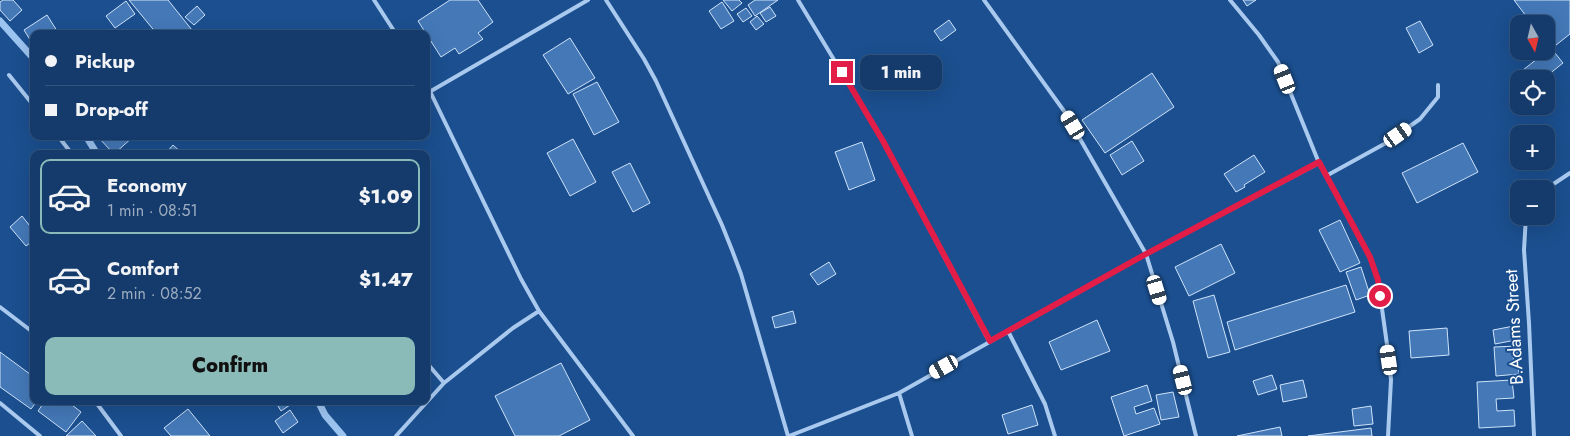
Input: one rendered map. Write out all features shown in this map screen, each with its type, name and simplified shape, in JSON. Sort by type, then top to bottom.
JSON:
[{"type":"lane","points":[[374,0],[393,30]]},
{"type":"lane","points":[[588,0],[431,91],[517,270],[539,311],[633,436]]},
{"type":"lane","points":[[606,0],[656,81],[722,225],[741,274],[788,436],[899,393],[1146,254],[1319,162]]},
{"type":"lane","points":[[798,0],[883,141],[990,341]]},
{"type":"lane","points":[[984,0],[1064,111],[1146,254],[1173,342],[1196,436]]},
{"type":"lane","points":[[1230,0],[1259,35],[1278,62],[1319,162],[1370,257],[1378,280],[1391,380],[1388,436]]},
{"type":"lane","points":[[9,75],[30,101]]},
{"type":"lane","points":[[1326,176],[1386,143],[1420,119],[1438,98],[1438,85]]},
{"type":"lane","points":[[61,140],[69,150]]},
{"type":"lane","points":[[1555,183],[1570,173]]},
{"type":"lane","name":"B.Adams Street","points":[[1525,225],[1524,250],[1534,436]]},
{"type":"lane","points":[[0,307],[30,330]]},
{"type":"lane","points":[[430,399],[444,384],[513,328],[539,311]]},
{"type":"lane","points":[[1008,331],[1045,404],[1055,436]]},
{"type":"lane","points":[[430,367],[444,384]]},
{"type":"lane","points":[[899,393],[912,436]]},
{"type":"lane","points":[[0,403],[40,436]]},
{"type":"lane","points":[[99,405],[121,436]]},
{"type":"lane","points":[[396,436],[425,405]]},
{"type":"building","points":[[3,0],[13,0],[22,10],[10,21],[0,10],[0,2]]},
{"type":"building","points":[[129,0],[168,0],[192,30],[154,30]]},
{"type":"building","points":[[450,0],[478,0],[493,22],[478,33],[483,39],[459,54],[455,48],[441,57],[430,40],[430,30],[424,30],[418,21]]},
{"type":"building","points":[[723,0],[739,0],[742,3],[732,11]]},
{"type":"building","points":[[755,0],[778,0],[755,16],[748,5]]},
{"type":"building","points":[[1243,0],[1256,0],[1247,6]]},
{"type":"building","points":[[1514,0],[1570,0],[1570,34],[1555,46],[1555,15],[1525,15]]},
{"type":"building","points":[[126,1],[135,14],[115,28],[106,16]]},
{"type":"building","points":[[722,2],[734,21],[721,29],[709,11]]},
{"type":"building","points":[[197,6],[205,15],[194,25],[185,17]]},
{"type":"building","points":[[770,7],[776,16],[766,22],[760,13]]},
{"type":"building","points":[[746,8],[752,16],[743,22],[737,14]]},
{"type":"building","points":[[47,15],[56,30],[30,30],[30,40],[24,30]]},
{"type":"building","points":[[757,16],[764,24],[756,30],[750,22]]},
{"type":"building","points":[[949,20],[956,30],[941,41],[934,31]]},
{"type":"building","points":[[1420,21],[1433,45],[1419,53],[1406,28]]},
{"type":"building","points":[[570,38],[595,78],[568,94],[543,55]]},
{"type":"building","points":[[1555,53],[1563,63],[1554,70],[1523,70],[1536,60],[1555,60]]},
{"type":"building","points":[[1152,73],[1174,107],[1105,153],[1082,120]]},
{"type":"building","points":[[597,82],[619,122],[594,135],[573,94]]},
{"type":"building","points":[[573,139],[596,182],[570,196],[547,153]]},
{"type":"building","points":[[101,140],[130,140],[118,150],[110,150]]},
{"type":"building","points":[[1132,141],[1144,161],[1122,175],[1110,155]]},
{"type":"building","points":[[862,142],[875,180],[849,190],[835,152]]},
{"type":"building","points":[[1463,143],[1478,172],[1417,203],[1402,173]]},
{"type":"building","points":[[173,145],[179,150],[169,150]]},
{"type":"building","points":[[1254,155],[1265,172],[1236,192],[1224,174]]},
{"type":"building","points":[[630,163],[650,203],[633,212],[612,172]]},
{"type":"building","points":[[22,216],[30,226],[30,243],[26,246],[10,227]]},
{"type":"building","points":[[1340,220],[1360,263],[1340,272],[1319,230]]},
{"type":"building","points":[[1221,244],[1235,273],[1189,296],[1175,267]]},
{"type":"building","points":[[829,262],[836,274],[818,285],[810,274]]},
{"type":"building","points":[[1361,267],[1370,295],[1356,300],[1346,272]]},
{"type":"building","points":[[1346,285],[1355,312],[1235,350],[1227,322]]},
{"type":"building","points":[[1214,295],[1230,352],[1208,358],[1193,301]]},
{"type":"building","points":[[793,311],[796,323],[775,328],[772,317]]},
{"type":"building","points":[[1097,320],[1110,351],[1061,370],[1049,342]]},
{"type":"building","points":[[1514,326],[1516,340],[1495,344],[1493,330]]},
{"type":"building","points":[[1447,328],[1449,355],[1411,358],[1409,331]]},
{"type":"building","points":[[1517,346],[1517,355],[1513,355],[1514,366],[1518,366],[1519,374],[1496,376],[1494,347]]},
{"type":"building","points":[[0,352],[30,374],[30,405],[34,405],[31,409],[0,387]]},
{"type":"building","points":[[561,363],[590,420],[559,436],[515,436],[495,396]]},
{"type":"building","points":[[1272,375],[1277,389],[1258,395],[1253,381]]},
{"type":"building","points":[[1303,380],[1307,397],[1283,402],[1280,385]]},
{"type":"building","points":[[1512,380],[1514,398],[1496,399],[1497,411],[1514,410],[1515,426],[1479,428],[1477,382]]},
{"type":"building","points":[[1147,385],[1152,401],[1134,407],[1136,414],[1154,408],[1160,424],[1124,436],[1111,397]]},
{"type":"building","points":[[1173,392],[1179,417],[1161,420],[1156,395]]},
{"type":"building","points":[[42,405],[72,405],[81,412],[66,432],[38,411]]},
{"type":"building","points":[[277,405],[290,405],[281,411]]},
{"type":"building","points":[[1032,405],[1038,425],[1008,434],[1002,415]]},
{"type":"building","points":[[1371,406],[1373,424],[1354,426],[1352,409]]},
{"type":"building","points":[[188,409],[210,436],[171,436],[164,428]]},
{"type":"building","points":[[290,410],[298,422],[283,433],[275,421]]},
{"type":"building","points":[[82,421],[96,436],[66,436]]},
{"type":"building","points":[[1280,427],[1282,436],[1237,436]]},
{"type":"building","points":[[1371,428],[1372,436],[1308,436]]},
{"type":"waterway","points":[[0,21],[30,55]]},
{"type":"waterway","points":[[88,140],[95,150]]},
{"type":"waterway","points":[[320,405],[325,415],[343,436]]},
{"type":"route","points":[[842,72],[883,141],[990,341],[1146,254],[1319,162],[1370,257],[1378,280],[1380,296]]}]
